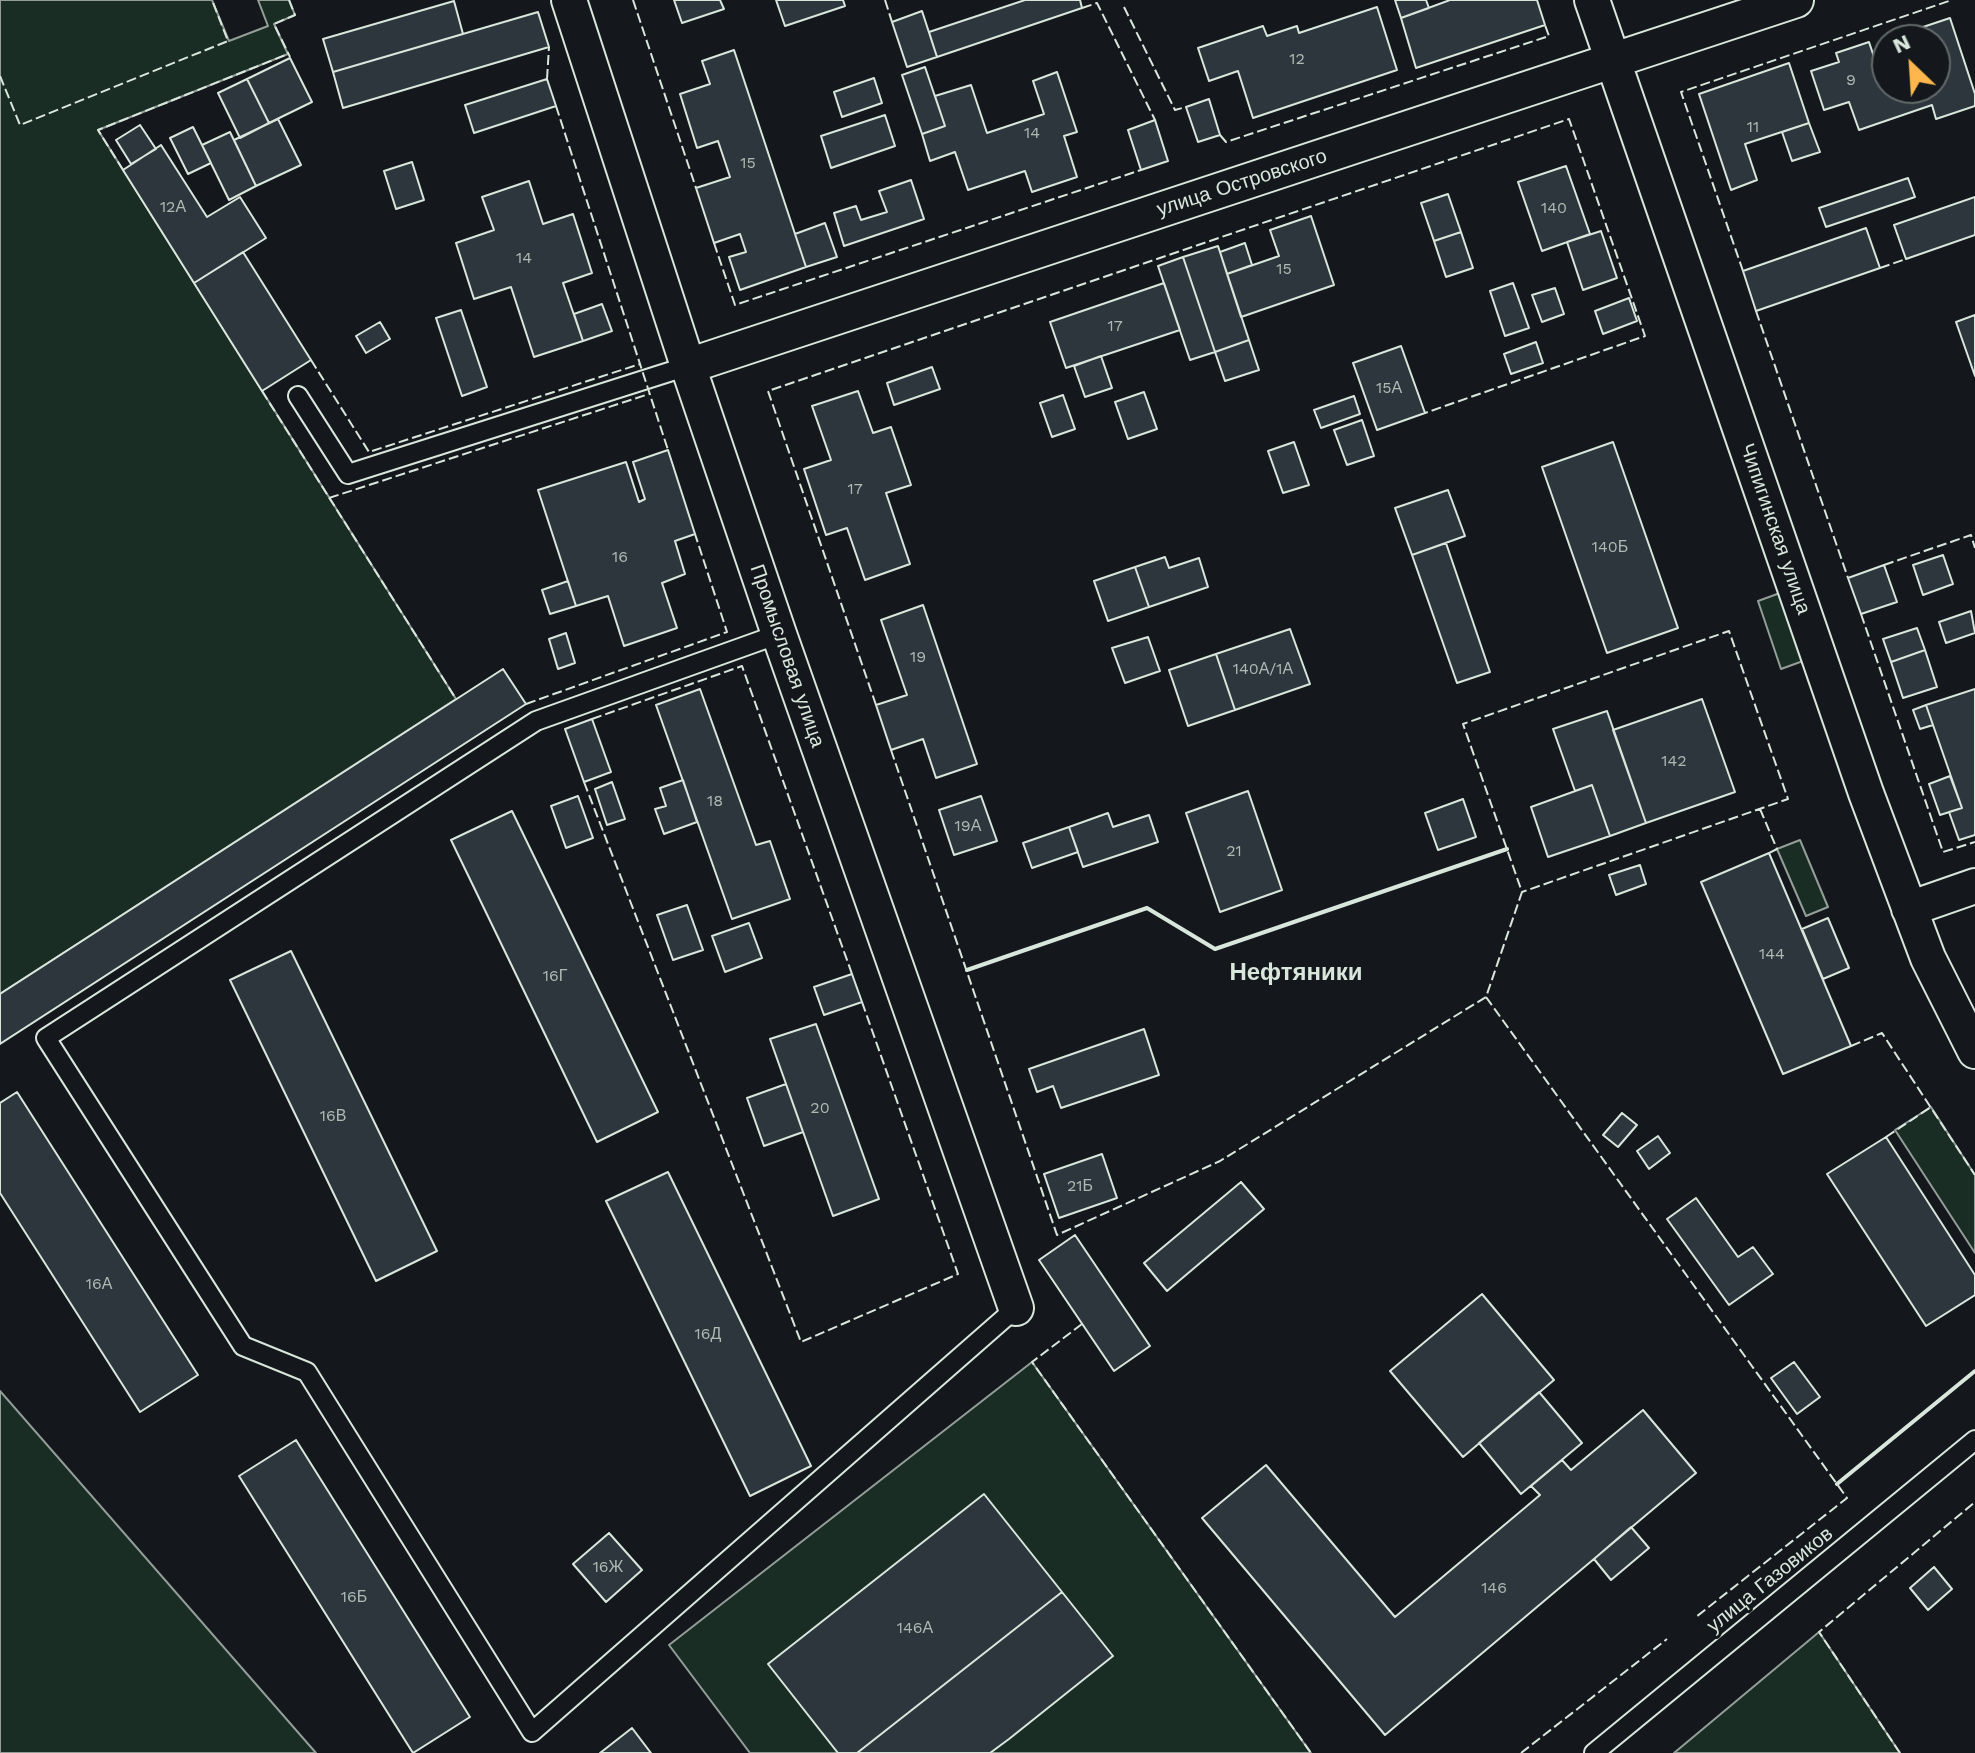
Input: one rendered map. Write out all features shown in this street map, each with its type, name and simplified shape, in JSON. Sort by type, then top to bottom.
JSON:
[{"type":"street","name":"Промысловая улица","points":[[569,0],[779,634],[1016,1308]]},
{"type":"street","name":"Чипигинская улица","points":[[1592,0],[1853,756],[1928,958],[1975,1051]]},
{"type":"street","name":"улица Островского","points":[[688,366],[1796,0]]},
{"type":"street","points":[[1909,909],[1975,886]]},
{"type":"lane","points":[[298,396],[348,474],[688,366]]},
{"type":"lane","points":[[779,634],[536,721],[46,1038],[243,1346],[307,1372],[532,1732],[1016,1308]]},
{"type":"lane","name":"улица Газовиков","points":[[1594,1753],[1975,1440]]},
{"type":"green space","points":[[0,0],[212,0],[229,41],[268,26],[258,0],[289,0],[295,15],[274,24],[288,54],[98,130],[456,699],[0,994]]},
{"type":"green space","points":[[1780,593],[1803,661],[1781,669],[1758,601]]},
{"type":"green space","points":[[1800,840],[1828,907],[1806,916],[1777,849]]},
{"type":"green space","points":[[1931,1107],[1975,1175],[1975,1253],[1895,1130]]},
{"type":"green space","points":[[1032,1362],[1311,1753],[750,1753],[669,1645]]},
{"type":"green space","points":[[0,1391],[316,1753],[0,1753]]},
{"type":"green space","points":[[1819,1632],[1900,1753],[1674,1753]]},
{"type":"building","points":[[674,0],[720,0],[724,9],[682,23]]},
{"type":"building","points":[[776,0],[843,0],[845,6],[785,26]]},
{"type":"building","points":[[1025,0],[1080,0],[1082,8],[937,57],[929,32]]},
{"type":"building","points":[[1395,0],[1426,0],[1429,8],[1401,18]]},
{"type":"building","points":[[1450,0],[1537,0],[1545,25],[1416,68],[1401,18]]},
{"type":"building","points":[[454,1],[463,34],[333,72],[323,39]]},
{"type":"building","points":[[1377,7],[1397,70],[1253,118],[1238,71],[1209,81],[1198,48],[1263,26],[1267,36],[1297,26],[1299,33]]},
{"type":"building","points":[[922,11],[937,57],[907,67],[892,22]]},
{"type":"building","points":[[538,12],[549,47],[343,108],[333,72]]},
{"type":"building","points":[[1950,18],[1975,94],[1975,106],[1936,119],[1932,105],[1859,130],[1849,102],[1824,110],[1811,71],[1839,62],[1836,53],[1869,42],[1871,104],[1951,104],[1951,24],[1932,24]]},
{"type":"building","points":[[734,50],[806,267],[740,290],[729,257],[746,252],[740,234],[714,243],[696,188],[730,177],[718,141],[697,148],[680,94],[710,84],[702,61]]},
{"type":"building","points":[[290,58],[312,102],[269,123],[247,79]]},
{"type":"building","points":[[1789,63],[1809,123],[1745,144],[1757,180],[1731,190],[1699,94]]},
{"type":"building","points":[[925,67],[945,126],[922,134],[902,75]]},
{"type":"building","points":[[1057,72],[1077,132],[1064,136],[1077,177],[1032,192],[1025,171],[968,190],[955,152],[930,161],[922,134],[945,126],[935,96],[971,85],[987,133],[1044,114],[1033,81]]},
{"type":"building","points":[[874,78],[882,103],[842,117],[834,92]]},
{"type":"building","points":[[247,79],[269,123],[240,138],[218,93]]},
{"type":"building","points":[[547,79],[556,106],[474,133],[465,105]]},
{"type":"building","points":[[1209,99],[1220,135],[1198,142],[1186,107]]},
{"type":"building","points":[[885,115],[895,146],[831,168],[821,136]]},
{"type":"building","points":[[278,119],[301,165],[256,186],[234,140]]},
{"type":"building","points":[[1155,120],[1168,161],[1141,170],[1128,130]]},
{"type":"building","points":[[1809,123],[1820,152],[1792,161],[1782,132]]},
{"type":"building","points":[[140,125],[156,149],[131,164],[116,140]]},
{"type":"building","points":[[193,127],[211,163],[188,174],[170,138]]},
{"type":"building","points":[[230,132],[256,186],[229,200],[202,145]]},
{"type":"building","points":[[161,145],[207,217],[240,197],[266,238],[194,283],[123,170]]},
{"type":"building","points":[[412,162],[424,200],[396,209],[384,171]]},
{"type":"building","points":[[1566,166],[1590,234],[1542,251],[1518,182]]},
{"type":"building","points":[[1908,178],[1915,197],[1826,227],[1819,208]]},
{"type":"building","points":[[911,180],[924,219],[844,246],[834,213],[856,206],[861,220],[887,212],[879,191]]},
{"type":"building","points":[[529,181],[543,224],[573,214],[592,273],[563,283],[583,341],[534,357],[511,287],[474,299],[456,243],[494,230],[482,197]]},
{"type":"building","points":[[1448,194],[1461,232],[1434,241],[1421,203]]},
{"type":"building","points":[[1975,197],[1975,235],[1906,259],[1894,225]]},
{"type":"building","points":[[1311,216],[1334,285],[1241,317],[1227,274],[1279,256],[1270,230]]},
{"type":"building","points":[[825,223],[837,257],[806,267],[795,234]]},
{"type":"building","points":[[1866,228],[1880,268],[1756,311],[1743,271]]},
{"type":"building","points":[[1601,231],[1617,278],[1583,290],[1567,242]]},
{"type":"building","points":[[1461,232],[1473,268],[1446,277],[1434,241]]},
{"type":"building","points":[[1245,243],[1252,265],[1227,274],[1220,252]]},
{"type":"building","points":[[1218,246],[1249,340],[1215,352],[1183,257]]},
{"type":"building","points":[[243,252],[311,360],[262,391],[194,283]]},
{"type":"building","points":[[1183,257],[1215,352],[1190,360],[1158,266]]},
{"type":"building","points":[[1164,283],[1180,330],[1066,368],[1050,322]]},
{"type":"building","points":[[1513,283],[1529,328],[1505,336],[1490,291]]},
{"type":"building","points":[[1555,288],[1564,314],[1542,322],[1532,295]]},
{"type":"building","points":[[1629,298],[1637,321],[1603,334],[1595,311]]},
{"type":"building","points":[[602,304],[612,331],[583,341],[574,314]]},
{"type":"building","points":[[461,310],[487,387],[462,396],[436,318]]},
{"type":"building","points":[[1975,315],[1975,376],[1956,322]]},
{"type":"building","points":[[380,322],[390,339],[366,353],[356,336]]},
{"type":"building","points":[[1249,340],[1259,370],[1225,381],[1215,352]]},
{"type":"building","points":[[1536,342],[1543,363],[1511,374],[1504,354]]},
{"type":"building","points":[[1401,346],[1425,413],[1377,430],[1353,363]]},
{"type":"building","points":[[1101,356],[1112,388],[1085,397],[1074,366]]},
{"type":"building","points":[[932,367],[940,389],[894,405],[887,383]]},
{"type":"building","points":[[858,391],[873,433],[891,427],[911,485],[886,493],[910,564],[865,580],[847,528],[826,535],[804,469],[831,460],[812,406]]},
{"type":"building","points":[[1144,392],[1157,429],[1128,439],[1115,402]]},
{"type":"building","points":[[1063,395],[1075,429],[1052,437],[1040,403]]},
{"type":"building","points":[[1354,396],[1360,414],[1321,428],[1314,410]]},
{"type":"building","points":[[1362,420],[1374,456],[1347,465],[1334,430]]},
{"type":"building","points":[[1294,442],[1309,485],[1283,493],[1268,451]]},
{"type":"building","points":[[1613,442],[1678,628],[1607,653],[1542,467]]},
{"type":"building","points":[[668,450],[695,534],[675,541],[685,574],[662,583],[677,628],[624,646],[608,596],[576,606],[538,490],[626,462],[639,502],[645,499],[633,462]]},
{"type":"building","points":[[1448,490],[1465,536],[1412,555],[1395,508]]},
{"type":"building","points":[[1446,543],[1490,672],[1457,683],[1412,555]]},
{"type":"building","points":[[1943,555],[1953,584],[1923,595],[1913,565]]},
{"type":"building","points":[[1165,557],[1169,568],[1199,558],[1208,587],[1149,607],[1135,567]]},
{"type":"building","points":[[1884,565],[1897,602],[1861,614],[1848,578]]},
{"type":"building","points":[[1135,567],[1149,607],[1108,621],[1094,581]]},
{"type":"building","points":[[568,581],[576,606],[550,614],[542,590]]},
{"type":"building","points":[[923,605],[977,764],[936,778],[923,739],[891,750],[876,705],[907,695],[881,620]]},
{"type":"building","points":[[1971,611],[1975,633],[1946,643],[1939,622]]},
{"type":"building","points":[[1917,628],[1925,650],[1891,662],[1883,639]]},
{"type":"building","points":[[1290,629],[1310,684],[1235,710],[1216,654]]},
{"type":"building","points":[[566,633],[575,663],[558,669],[549,639]]},
{"type":"building","points":[[1148,637],[1160,671],[1125,683],[1112,648]]},
{"type":"building","points":[[1925,650],[1937,687],[1903,698],[1891,662]]},
{"type":"building","points":[[1216,654],[1235,710],[1188,726],[1169,670]]},
{"type":"building","points":[[503,669],[526,704],[0,1044],[0,994]]},
{"type":"building","points":[[700,689],[756,845],[770,841],[790,899],[732,919],[656,705]]},
{"type":"building","points":[[1975,689],[1975,835],[1959,840],[1949,812],[1962,808],[1926,705]]},
{"type":"building","points":[[1702,699],[1735,792],[1646,823],[1613,730]]},
{"type":"building","points":[[1926,705],[1933,725],[1920,729],[1913,710]]},
{"type":"building","points":[[1607,711],[1646,823],[1610,836],[1592,785],[1575,791],[1553,729]]},
{"type":"building","points":[[592,719],[611,772],[584,782],[565,729]]},
{"type":"building","points":[[1950,776],[1962,808],[1940,815],[1929,784]]},
{"type":"building","points":[[683,780],[697,822],[664,834],[655,809],[666,806],[660,788]]},
{"type":"building","points":[[612,782],[625,819],[607,825],[595,789]]},
{"type":"building","points":[[1592,785],[1610,836],[1548,857],[1531,807]]},
{"type":"building","points":[[1248,791],[1282,890],[1220,912],[1186,813]]},
{"type":"building","points":[[578,796],[593,838],[566,848],[551,806]]},
{"type":"building","points":[[981,796],[997,841],[954,855],[939,810]]},
{"type":"building","points":[[1463,799],[1476,837],[1438,850],[1425,813]]},
{"type":"building","points":[[512,811],[658,1112],[597,1142],[451,840]]},
{"type":"building","points":[[1108,813],[1113,827],[1149,815],[1158,842],[1083,867],[1069,827]]},
{"type":"building","points":[[1069,827],[1078,852],[1032,868],[1023,843]]},
{"type":"building","points":[[1769,853],[1851,1046],[1783,1074],[1701,882]]},
{"type":"building","points":[[1640,865],[1646,884],[1616,895],[1609,875]]},
{"type":"building","points":[[687,905],[703,950],[673,960],[657,915]]},
{"type":"building","points":[[1828,918],[1849,968],[1823,979],[1802,929]]},
{"type":"building","points":[[749,923],[762,958],[725,972],[712,936]]},
{"type":"building","points":[[291,951],[437,1251],[376,1281],[230,980]]},
{"type":"building","points":[[852,974],[862,1002],[824,1015],[814,987]]},
{"type":"building","points":[[816,1024],[879,1199],[833,1216],[770,1039]]},
{"type":"building","points":[[1144,1029],[1159,1075],[1061,1108],[1053,1086],[1037,1092],[1029,1069]]},
{"type":"building","points":[[786,1084],[803,1132],[764,1146],[747,1098]]},
{"type":"building","points":[[17,1092],[198,1375],[140,1412],[0,1193],[0,1103]]},
{"type":"building","points":[[1622,1113],[1637,1125],[1618,1147],[1603,1135]]},
{"type":"building","points":[[1658,1136],[1670,1153],[1649,1169],[1637,1151]]},
{"type":"building","points":[[1886,1137],[1975,1275],[1975,1295],[1926,1326],[1827,1174]]},
{"type":"building","points":[[1102,1154],[1117,1198],[1059,1218],[1044,1174]]},
{"type":"building","points":[[668,1172],[811,1466],[750,1496],[606,1201]]},
{"type":"building","points":[[1241,1182],[1264,1209],[1167,1291],[1144,1263]]},
{"type":"building","points":[[1696,1198],[1738,1257],[1753,1247],[1773,1274],[1729,1305],[1667,1219]]},
{"type":"building","points":[[1075,1235],[1150,1346],[1114,1371],[1039,1260]]},
{"type":"building","points":[[1482,1294],[1554,1380],[1463,1457],[1390,1371]]},
{"type":"building","points":[[1794,1362],[1820,1397],[1797,1414],[1771,1378]]},
{"type":"building","points":[[1539,1392],[1582,1443],[1521,1494],[1479,1443]]},
{"type":"building","points":[[1643,1410],[1696,1473],[1385,1735],[1202,1518],[1266,1465],[1395,1617],[1540,1495],[1531,1486],[1562,1460],[1571,1470]]},
{"type":"building","points":[[296,1440],[470,1717],[413,1753],[239,1476]]},
{"type":"building","points":[[984,1494],[1062,1592],[857,1753],[838,1753],[768,1664]]},
{"type":"building","points":[[1631,1527],[1649,1548],[1611,1580],[1594,1559]]},
{"type":"building","points":[[609,1533],[642,1570],[606,1602],[573,1564]]},
{"type":"building","points":[[1934,1567],[1952,1589],[1928,1610],[1910,1588]]},
{"type":"building","points":[[1062,1592],[1113,1656],[1009,1739],[990,1753],[857,1753]]},
{"type":"building","points":[[632,1728],[651,1753],[600,1753]]},
{"type":"fence","points":[[0,76],[20,125],[228,41],[212,0]]},
{"type":"fence","points":[[289,0],[295,15],[274,24],[290,57]]},
{"type":"fence","points":[[633,0],[696,188]]},
{"type":"fence","points":[[885,0],[892,22]]},
{"type":"fence","points":[[1743,271],[1681,92],[1952,0]]},
{"type":"fence","points":[[1082,8],[1097,3],[1155,120]]},
{"type":"fence","points":[[1124,7],[1175,110],[1186,107]]},
{"type":"fence","points":[[1220,135],[1226,142],[1549,36],[1545,25]]},
{"type":"fence","points":[[547,79],[549,47]]},
{"type":"fence","points":[[123,170],[98,130],[288,54]]},
{"type":"fence","points":[[556,106],[668,450]]},
{"type":"fence","points":[[876,705],[768,391],[1569,119],[1645,336],[1425,413]]},
{"type":"fence","points":[[714,243],[735,305],[1141,170]]},
{"type":"fence","points":[[1880,268],[1906,259]]},
{"type":"fence","points":[[1756,311],[1848,578]]},
{"type":"fence","points":[[311,360],[369,452],[640,364]]},
{"type":"fence","points":[[262,391],[456,699]]},
{"type":"fence","points":[[329,498],[649,394]]},
{"type":"fence","points":[[526,704],[727,632],[695,534]]},
{"type":"fence","points":[[1884,565],[1971,535],[1975,548]]},
{"type":"fence","points":[[1861,614],[1943,852],[1975,842]]},
{"type":"fence","points":[[891,750],[1057,1235],[1220,1161],[1486,997],[1522,892],[1463,724],[1729,631],[1788,799],[1522,892]]},
{"type":"fence","points":[[592,719],[742,666],[852,974]]},
{"type":"fence","points":[[584,782],[801,1342],[958,1274],[862,1002]]},
{"type":"fence","points":[[1760,809],[1777,849],[1769,853]]},
{"type":"fence","points":[[1486,997],[1847,1498],[1696,1617]]},
{"type":"fence","points":[[1851,1046],[1882,1033],[1975,1175]]},
{"type":"fence","points":[[1886,1137],[1931,1107]]},
{"type":"fence","points":[[1082,1324],[1032,1362],[1311,1753]]},
{"type":"fence","points":[[1900,1753],[1819,1632],[1975,1502]]},
{"type":"fence","points":[[1521,1753],[1667,1639]]},
{"type":"wall","points":[[967,970],[1147,908],[1215,949],[1507,849]]},
{"type":"wall","points":[[1837,1484],[1975,1371]]},
{"type":"district","name":"Нефтяники","points":[[1296,973]]}]
